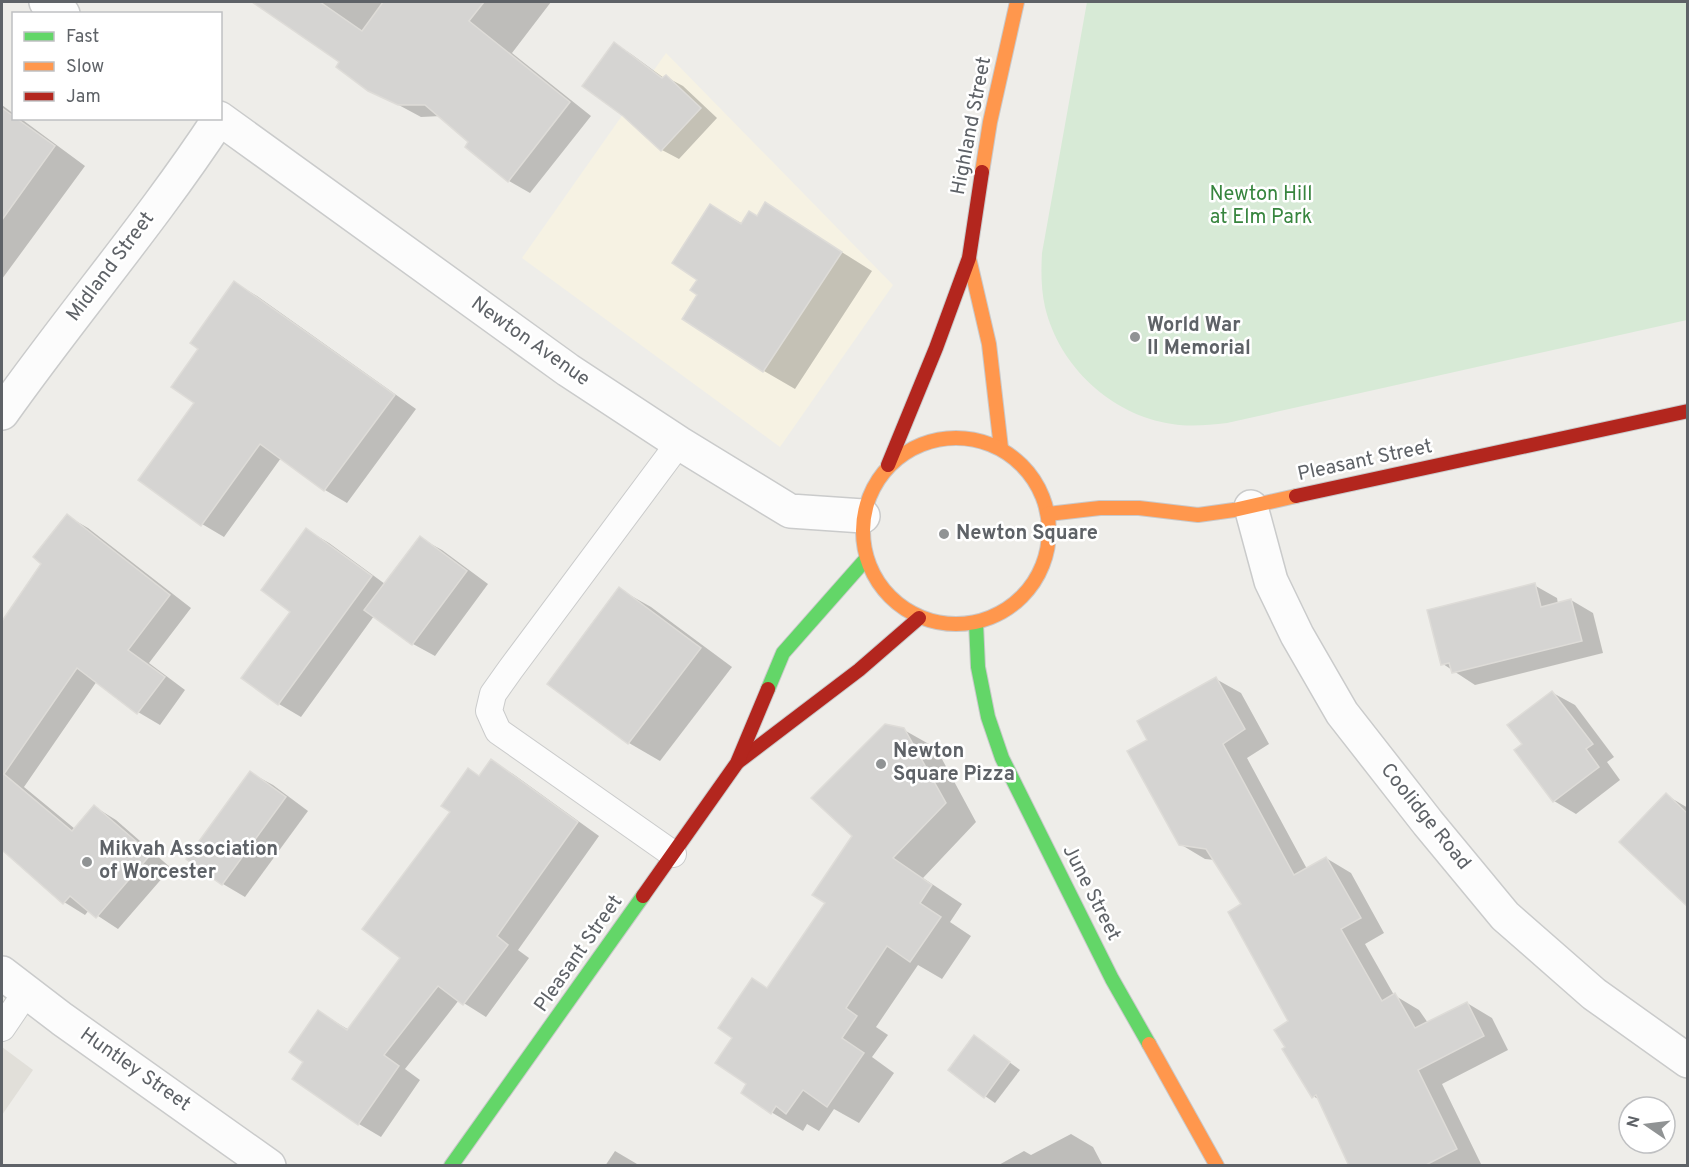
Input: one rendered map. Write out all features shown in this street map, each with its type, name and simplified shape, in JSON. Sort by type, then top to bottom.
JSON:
[{"type":"main road","name":"Highland Street","points":[[888,465],[936,348],[969,258],[990,122],[1017,2]]},
{"type":"main road","name":"Highland Street","points":[[969,258],[989,344],[1001,448]]},
{"type":"main road","name":"Pleasant Street","points":[[1048,514],[1101,508],[1139,508],[1198,515],[1251,507],[1375,477],[1688,411]]},
{"type":"main road","points":[[963,437],[1001,448],[1023,465],[1034,480],[1048,514],[1049,543],[1040,571],[1025,594],[1003,612],[976,623],[947,625],[919,618],[895,603],[878,584],[866,559],[862,537],[863,516],[872,489],[888,465],[922,443],[963,437]]},
{"type":"main road","name":"Pleasant Street","points":[[451,1166],[737,763],[783,653],[866,559]]},
{"type":"main road","name":"Pleasant Street","points":[[737,763],[859,670],[919,618]]},
{"type":"main road","name":"June Street","points":[[976,623],[978,667],[988,717],[1002,758],[1112,979],[1217,1166]]},
{"type":"street","points":[[46,2],[60,12]]},
{"type":"street","name":"Midland Street","points":[[2,413],[31,371],[183,173],[218,120]]},
{"type":"street","name":"Newton Avenue","points":[[220,120],[568,370],[679,443],[790,511],[863,516]]},
{"type":"street","name":"Coolidge Road","points":[[1251,507],[1271,581],[1297,634],[1342,713],[1428,823],[1505,916],[1594,994],[1688,1061]]},
{"type":"street","name":"Huntley Street","points":[[14,982],[62,1019],[269,1166]]},
{"type":"lane","points":[[673,854],[498,731],[489,711],[493,694],[510,670],[679,443]]},
{"type":"lane","points":[[2,1028],[14,982]]},
{"type":"shaded area","points":[[666,53],[893,285],[780,447],[522,258]]},
{"type":"shaded area","points":[[2,1047],[33,1070],[2,1115]]},
{"type":"green space","name":"Newton Hill at Elm Park","points":[[1087,2],[1687,2],[1687,320],[1227,423],[1193,426],[1172,424],[1150,419],[1128,410],[1109,399],[1075,368],[1052,329],[1043,294],[1042,253]]},
{"type":"building","points":[[252,2],[320,2],[362,31],[383,2],[484,2],[469,21],[570,102],[508,182],[465,147],[468,142],[425,105],[398,105],[368,91],[336,67],[339,62]]},
{"type":"building","points":[[614,42],[662,78],[666,75],[701,108],[661,151],[623,116],[582,86]]},
{"type":"building","points":[[2,108],[12,115],[12,120],[19,120],[55,146],[2,220]]},
{"type":"building","points":[[765,202],[842,252],[763,372],[682,319],[697,295],[690,290],[697,280],[672,263],[710,204],[741,224],[749,211],[757,216]]},
{"type":"building","points":[[234,281],[395,395],[324,491],[260,444],[201,526],[138,480],[194,403],[171,387],[198,349],[190,343]]},
{"type":"building","points":[[67,514],[170,595],[128,650],[165,677],[137,714],[77,668],[4,774],[72,831],[94,805],[151,854],[96,918],[70,896],[63,904],[2,850],[2,621],[41,564],[33,557]]},
{"type":"building","points":[[306,528],[372,576],[278,705],[241,678],[290,612],[261,590]]},
{"type":"building","points":[[420,536],[467,571],[412,645],[364,610]]},
{"type":"building","points":[[1535,583],[1541,607],[1571,599],[1582,641],[1452,673],[1449,663],[1441,665],[1427,610]]},
{"type":"building","points":[[619,587],[701,648],[628,744],[547,684]]},
{"type":"building","points":[[1216,677],[1245,729],[1223,744],[1294,875],[1326,857],[1361,918],[1341,929],[1382,1001],[1395,993],[1415,1028],[1467,1002],[1484,1036],[1418,1070],[1457,1149],[1424,1166],[1349,1166],[1316,1095],[1312,1098],[1282,1049],[1285,1047],[1274,1030],[1288,1021],[1228,912],[1241,904],[1206,849],[1179,845],[1127,751],[1147,740],[1137,721]]},
{"type":"building","points":[[1552,691],[1593,744],[1586,749],[1599,767],[1553,802],[1514,750],[1522,744],[1507,725]]},
{"type":"building","points":[[885,724],[904,728],[946,803],[893,858],[932,885],[920,903],[941,917],[910,962],[887,946],[846,1008],[857,1016],[842,1038],[864,1053],[827,1107],[803,1090],[786,1114],[776,1106],[771,1114],[741,1093],[746,1084],[715,1063],[732,1038],[718,1028],[752,978],[767,988],[825,903],[812,895],[852,836],[811,798]]},
{"type":"building","points":[[491,759],[578,822],[497,936],[508,945],[463,1005],[438,986],[384,1055],[399,1066],[358,1125],[292,1079],[303,1062],[289,1052],[318,1010],[347,1030],[400,958],[362,929],[450,812],[441,806],[468,768],[479,776]]},
{"type":"building","points":[[250,771],[286,797],[222,885],[186,859]]},
{"type":"building","points":[[1666,793],[1688,814],[1688,907],[1619,842]]},
{"type":"building","points":[[974,1035],[1010,1062],[984,1098],[948,1070]]},
{"type":"traffic: fast","points":[[768,689],[783,653],[866,559]]},
{"type":"traffic: fast","points":[[976,623],[978,667],[988,717],[1002,758],[1112,979],[1149,1044]]},
{"type":"traffic: fast","points":[[451,1166],[643,896]]},
{"type":"traffic: slow","points":[[982,172],[990,122],[1017,2]]},
{"type":"traffic: slow","points":[[969,258],[989,344],[1001,448]]},
{"type":"traffic: slow","points":[[956,438],[992,445],[1022,465],[1042,495],[1049,531],[1042,567],[1022,597],[992,617],[956,624],[920,617],[890,597],[870,567],[863,531],[870,495],[890,465],[920,445],[956,438]]},
{"type":"traffic: slow","points":[[1048,514],[1100,508],[1139,508],[1198,515],[1234,510],[1296,496]]},
{"type":"traffic: slow","points":[[1149,1044],[1217,1166]]},
{"type":"traffic: jam","points":[[888,465],[936,348],[969,258],[982,172]]},
{"type":"traffic: jam","points":[[1296,496],[1688,411]]},
{"type":"traffic: jam","points":[[738,762],[859,670],[919,618]]},
{"type":"traffic: jam","points":[[643,896],[737,763],[768,689]]},
{"type":"place","name":"World War II Memorial","points":[[1135,337]]},
{"type":"place","name":"Newton Square","points":[[944,534]]},
{"type":"place","name":"Newton Square Pizza","points":[[881,764]]},
{"type":"place","name":"Mikvah Association of Worcester","points":[[87,862]]}]
